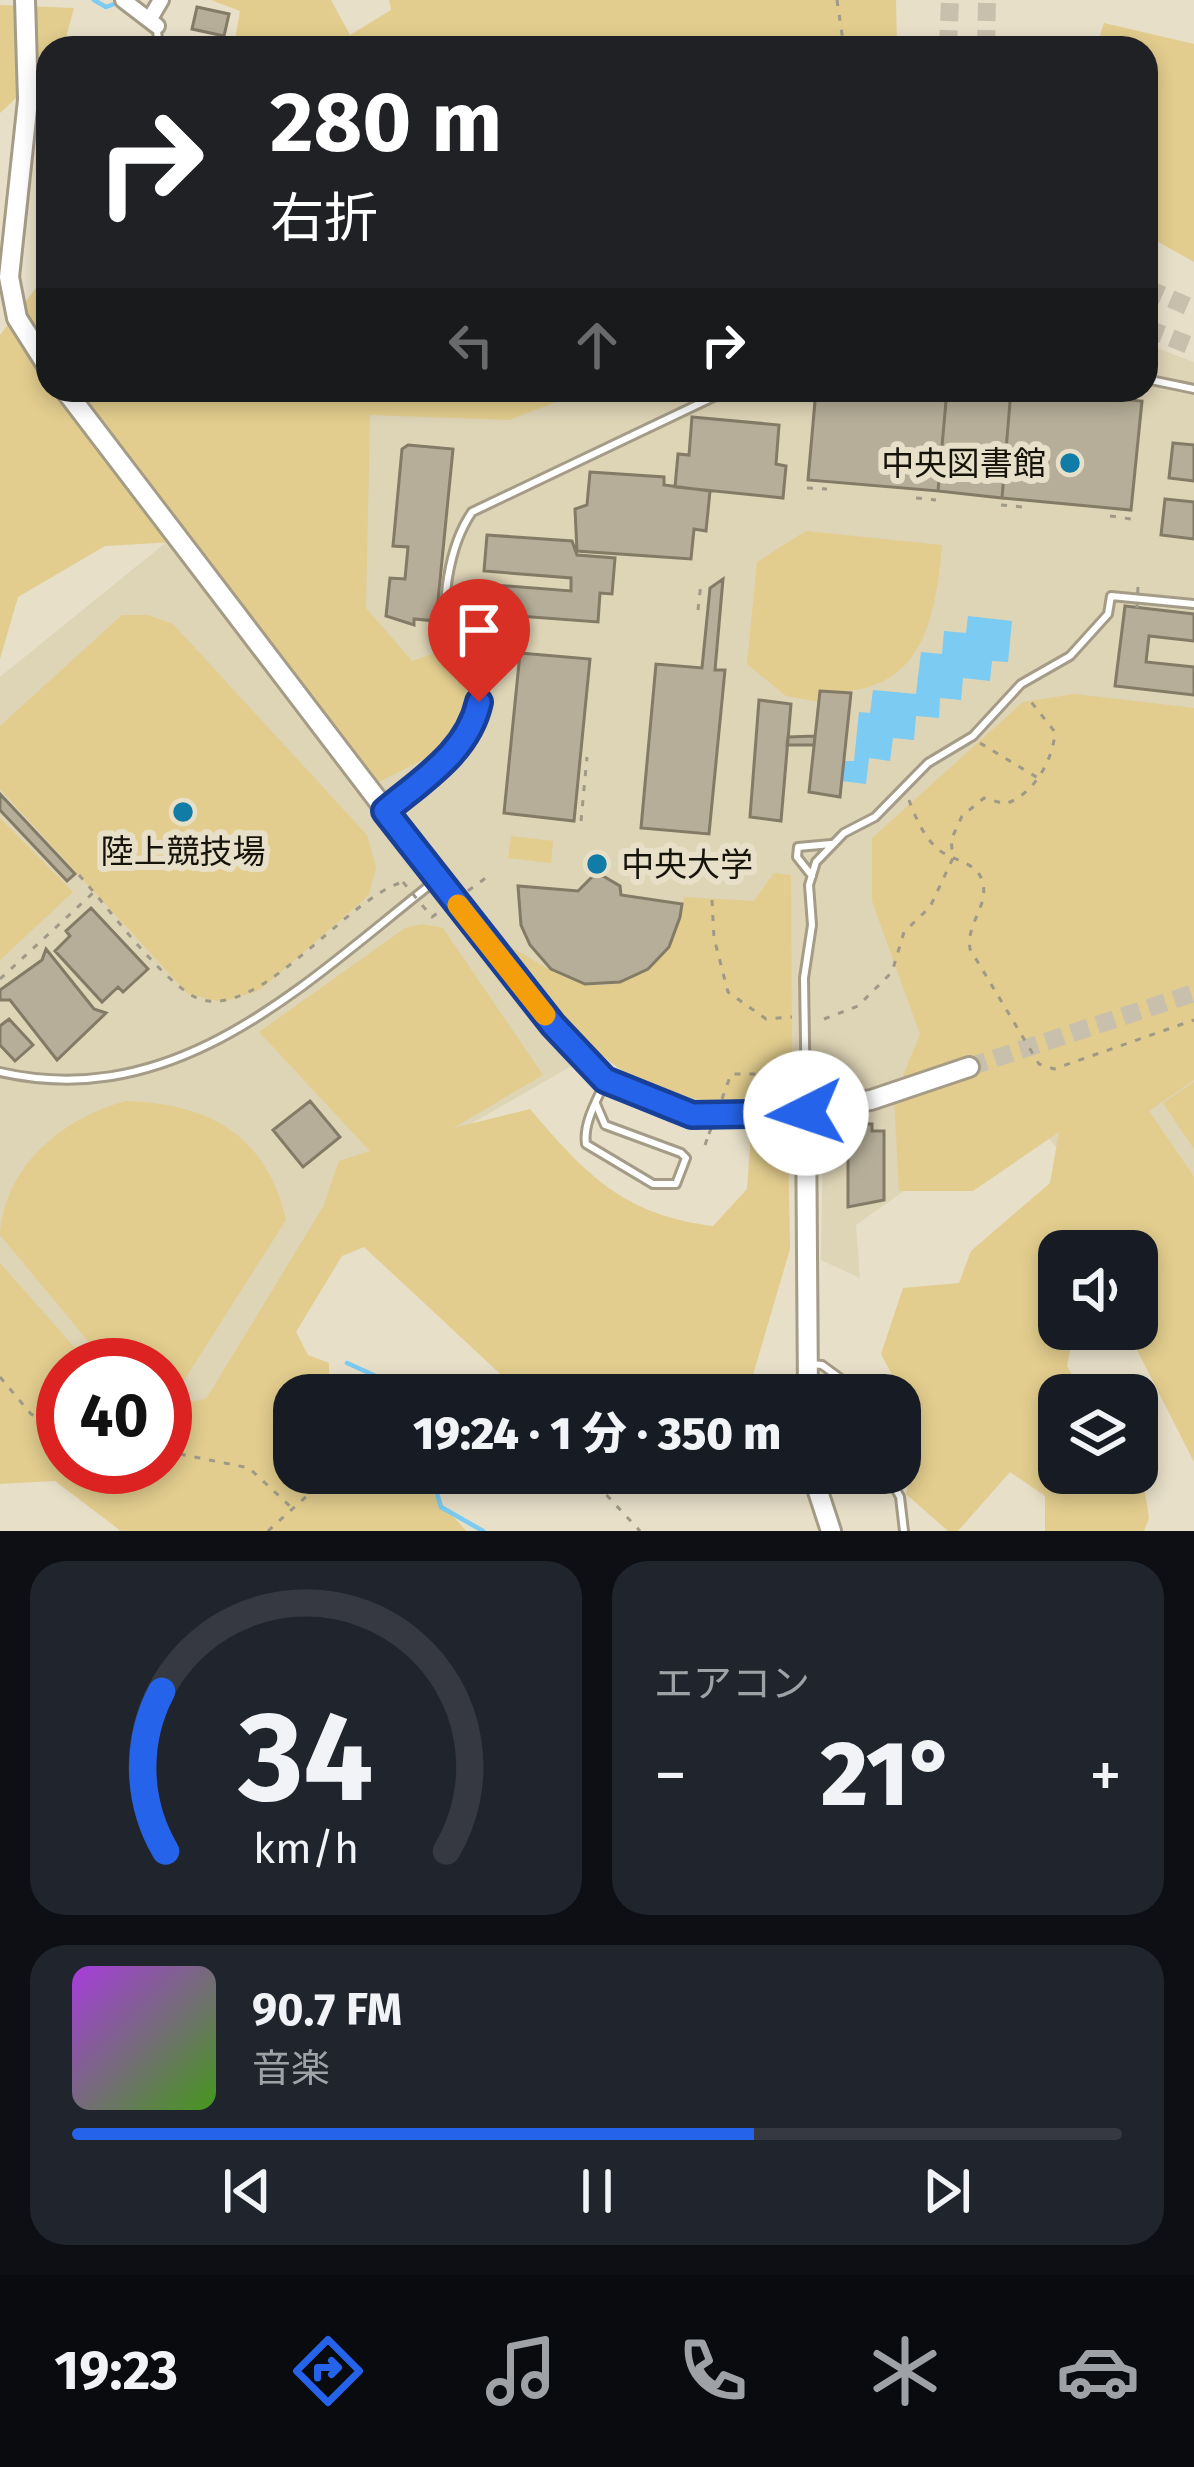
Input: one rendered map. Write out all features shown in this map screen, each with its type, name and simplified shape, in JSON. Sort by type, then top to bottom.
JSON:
[{"type":"street","points":[[26,0],[28,100],[7,222],[10,291],[24,333],[36,350]]},
{"type":"street","points":[[125,1],[154,22],[161,0]]},
{"type":"street","points":[[74,402],[438,879],[553,1025],[605,1080],[692,1115],[806,1113],[871,1100],[969,1067]]},
{"type":"street","points":[[806,1113],[808,1374]]},
{"type":"street","points":[[819,1494],[831,1531]]},
{"type":"lane","points":[[154,22],[157,36]]},
{"type":"lane","points":[[1158,382],[1194,389]]},
{"type":"lane","points":[[385,811],[455,752],[474,727],[479,702],[472,678],[452,648],[446,620],[456,536],[472,512],[703,402]]},
{"type":"lane","points":[[806,1113],[804,978],[816,862],[833,844],[875,817],[928,763],[973,736],[1021,684],[1070,656],[1108,614],[1111,596],[1194,604]]},
{"type":"lane","points":[[812,876],[801,865],[798,848],[833,844]]},
{"type":"lane","points":[[0,1072],[57,1079],[106,1076],[200,1053],[251,1024],[438,879]]},
{"type":"lane","points":[[596,1104],[605,1125],[686,1158],[676,1184],[653,1184],[586,1144],[584,1133],[605,1080]]},
{"type":"lane","points":[[808,1364],[822,1365],[834,1374]]},
{"type":"lane","points":[[899,1494],[904,1531]]},
{"type":"path","points":[[837,0],[842,36]]},
{"type":"path","points":[[807,488],[827,489]]},
{"type":"path","points":[[916,498],[936,500]]},
{"type":"path","points":[[1001,505],[1023,507]]},
{"type":"path","points":[[1110,516],[1131,519]]},
{"type":"path","points":[[698,610],[701,583]]},
{"type":"path","points":[[1137,608],[1138,586]]},
{"type":"path","points":[[824,1019],[858,1006],[886,980],[904,932],[930,907],[953,858],[951,840],[967,809],[985,798],[1005,804],[1022,799],[1038,778],[1054,749],[1055,732],[1028,698]]},
{"type":"path","points":[[979,742],[1038,778]]},
{"type":"path","points":[[581,821],[587,757]]},
{"type":"path","points":[[904,788],[927,835],[953,858],[977,870],[983,880],[984,893],[967,931],[970,949],[1039,1064],[1054,1069],[1194,1020]]},
{"type":"path","points":[[649,861],[678,864]]},
{"type":"path","points":[[79,874],[188,994],[222,1002],[260,990],[369,895],[403,881],[432,917],[487,877]]},
{"type":"path","points":[[0,979],[94,892]]},
{"type":"path","points":[[712,900],[714,938],[728,992],[766,1019],[792,1017]]},
{"type":"path","points":[[705,1145],[731,1074],[792,1074]]},
{"type":"path","points":[[0,1377],[36,1417]]},
{"type":"path","points":[[192,1456],[249,1468],[292,1509]]},
{"type":"path","points":[[268,1531],[309,1494]]},
{"type":"path","points":[[606,1494],[640,1531]]},
{"type":"shaded area","points":[[211,0],[331,0],[350,35],[391,10],[389,0],[896,0],[897,36],[236,36],[240,11]]},
{"type":"shaded area","points":[[0,5],[74,8],[66,36],[36,36],[36,79],[0,113]]},
{"type":"shaded area","points":[[1104,23],[1194,44],[1194,262],[1158,242],[1158,36],[1100,36]]},
{"type":"shaded area","points":[[36,288],[36,402],[556,402],[509,420],[370,415],[366,608],[412,661],[441,651],[474,703],[449,746],[371,786],[176,542],[105,546],[18,597],[0,659],[0,335]]},
{"type":"shaded area","name":"中央大学","points":[[1158,348],[1194,362],[1194,1308],[1158,1266],[1158,1230],[1127,1230],[1022,1107],[856,1225],[860,1278],[821,1260],[824,1080],[774,1082],[757,1102],[712,1104],[677,1099],[637,1082],[596,1052],[336,1201],[205,1410],[192,1411],[192,1338],[47,1338],[0,1294],[0,677],[339,402],[1158,402]]},
{"type":"shaded area","points":[[806,531],[942,545],[934,603],[916,651],[880,683],[820,691],[819,702],[786,696],[747,664],[757,562]]},
{"type":"shaded area","name":"陸上競技場","points":[[122,615],[148,615],[173,624],[367,835],[376,867],[369,895],[260,990],[222,1002],[188,994],[0,789],[0,726]]},
{"type":"shaded area","points":[[1075,694],[1194,708],[1194,1080],[1149,1111],[1194,1177],[1194,1462],[1158,1391],[1158,1374],[1149,1374],[1137,1350],[1158,1350],[1158,1230],[1038,1230],[1038,1350],[1070,1350],[1067,1366],[1072,1374],[1038,1374],[1038,1491],[1010,1472],[958,1531],[948,1531],[906,1494],[921,1494],[921,1374],[892,1374],[881,1354],[903,1288],[959,1283],[971,1251],[1050,1183],[1059,1132],[973,1191],[899,1191],[894,1098],[920,1034],[872,901],[872,838],[1023,702]]},
{"type":"shaded area","points":[[0,818],[73,892],[0,960]]},
{"type":"shaded area","points":[[511,836],[553,841],[551,863],[508,858]]},
{"type":"shaded area","points":[[774,873],[791,875],[792,1065],[775,1065],[780,1079],[763,1080],[782,1081],[773,1082],[757,1102],[709,1101],[670,1093],[636,1078],[580,1034],[498,941],[571,980],[603,985],[622,982],[638,975],[663,950],[684,897],[754,901]]},
{"type":"shaded area","points":[[422,924],[443,928],[543,1075],[453,1128],[530,1109],[609,1188],[655,1212],[713,1226],[747,1189],[751,1135],[788,1138],[790,1249],[753,1374],[500,1374],[364,1247],[342,1256],[296,1332],[308,1355],[329,1363],[329,1374],[273,1374],[273,1494],[433,1494],[466,1531],[121,1531],[72,1494],[192,1494],[192,1401],[206,1399],[323,1207],[339,1161],[370,1151],[259,1032],[405,928]]},
{"type":"shaded area","points":[[1194,1082],[1194,1149],[1163,1103]]},
{"type":"shaded area","points":[[126,1101],[156,1103],[208,1117],[248,1145],[277,1190],[286,1220],[192,1368],[192,1338],[86,1338],[0,1235],[4,1210],[25,1166],[60,1132]]},
{"type":"shaded area","points":[[0,1263],[66,1338],[36,1338],[36,1482],[0,1484]]},
{"type":"shaded area","points":[[1145,1494],[1149,1518],[1144,1531],[1045,1531],[1045,1496]]},
{"type":"water","points":[[968,616],[1012,621],[1008,662],[992,661],[990,681],[963,678],[961,700],[940,698],[939,718],[916,716],[914,740],[893,738],[890,761],[869,758],[866,784],[842,781],[844,761],[854,761],[859,712],[870,713],[873,690],[916,694],[921,652],[942,654],[944,631],[966,633]]},
{"type":"building","points":[[197,7],[229,14],[224,36],[192,29]]},
{"type":"building","points":[[815,402],[946,402],[938,491],[808,480]]},
{"type":"building","points":[[946,402],[1010,402],[1002,498],[938,491]]},
{"type":"building","name":"中央図書館","points":[[1010,402],[1142,402],[1131,510],[1002,498]]},
{"type":"building","points":[[692,417],[779,425],[776,464],[786,466],[783,498],[675,487],[678,454],[689,455]]},
{"type":"building","points":[[1173,443],[1194,445],[1194,481],[1169,478]]},
{"type":"building","points":[[408,445],[453,449],[436,621],[414,619],[414,625],[386,616],[390,578],[405,579],[408,547],[393,546],[402,449]]},
{"type":"building","points":[[590,472],[664,477],[664,485],[710,491],[706,531],[694,529],[691,559],[577,551],[575,509],[587,505]]},
{"type":"building","points":[[1165,499],[1194,502],[1194,539],[1161,535]]},
{"type":"building","points":[[487,535],[572,541],[577,555],[615,558],[612,594],[600,593],[598,622],[480,613],[482,584],[571,591],[571,578],[484,571]]},
{"type":"building","points":[[723,579],[715,670],[725,670],[709,834],[641,828],[656,664],[702,668],[710,588]]},
{"type":"building","points":[[1125,606],[1194,614],[1194,641],[1149,636],[1146,662],[1194,667],[1194,695],[1115,686]]},
{"type":"building","points":[[520,653],[590,659],[574,821],[504,813]]},
{"type":"building","points":[[820,691],[851,693],[840,797],[809,792]]},
{"type":"building","points":[[759,700],[791,704],[781,821],[750,817]]},
{"type":"building","points":[[815,736],[814,745],[787,745],[788,737]]},
{"type":"building","points":[[0,794],[75,874],[67,881],[0,810]]},
{"type":"building","points":[[603,876],[620,886],[621,895],[682,904],[680,917],[669,947],[648,969],[620,982],[585,984],[551,969],[530,945],[521,925],[518,886],[578,891],[592,877]]},
{"type":"building","points":[[91,908],[148,969],[123,992],[118,987],[102,1002],[55,951],[70,936],[66,931]]},
{"type":"building","points":[[46,949],[94,1009],[106,1013],[57,1060],[10,1000],[0,1000],[0,990],[42,960]]},
{"type":"building","points":[[9,1019],[33,1045],[15,1061],[0,1045],[0,1026]]},
{"type":"building","points":[[775,1065],[792,1065],[792,1081],[763,1080],[780,1079]]},
{"type":"building","points":[[825,1065],[842,1066],[836,1078],[853,1081],[824,1080]]},
{"type":"building","points":[[310,1101],[340,1137],[303,1167],[273,1130]]},
{"type":"building","points":[[848,1124],[872,1124],[872,1131],[884,1131],[884,1200],[848,1207]]},
{"type":"waterway","points":[[94,0],[106,7],[120,2]]},
{"type":"waterway","points":[[347,1363],[371,1374]]},
{"type":"waterway","points":[[437,1494],[441,1507],[483,1531]]},
{"type":"tunnel","points":[[948,36],[950,0]]},
{"type":"tunnel","points":[[986,36],[987,0]]},
{"type":"tunnel","points":[[1158,293],[1194,309]]},
{"type":"tunnel","points":[[1158,333],[1194,347]]},
{"type":"tunnel","points":[[969,1067],[1194,993]]},
{"type":"slow traffic","points":[[458,905],[545,1015]]},
{"type":"place","name":"中央図書館","points":[[1070,463]]},
{"type":"place","name":"陸上競技場","points":[[183,812]]},
{"type":"place","name":"中央大学","points":[[597,864]]},
{"type":"route","points":[[479,702],[474,727],[455,752],[385,811],[527,993],[592,1069],[650,1102],[711,1118],[806,1113]]}]
